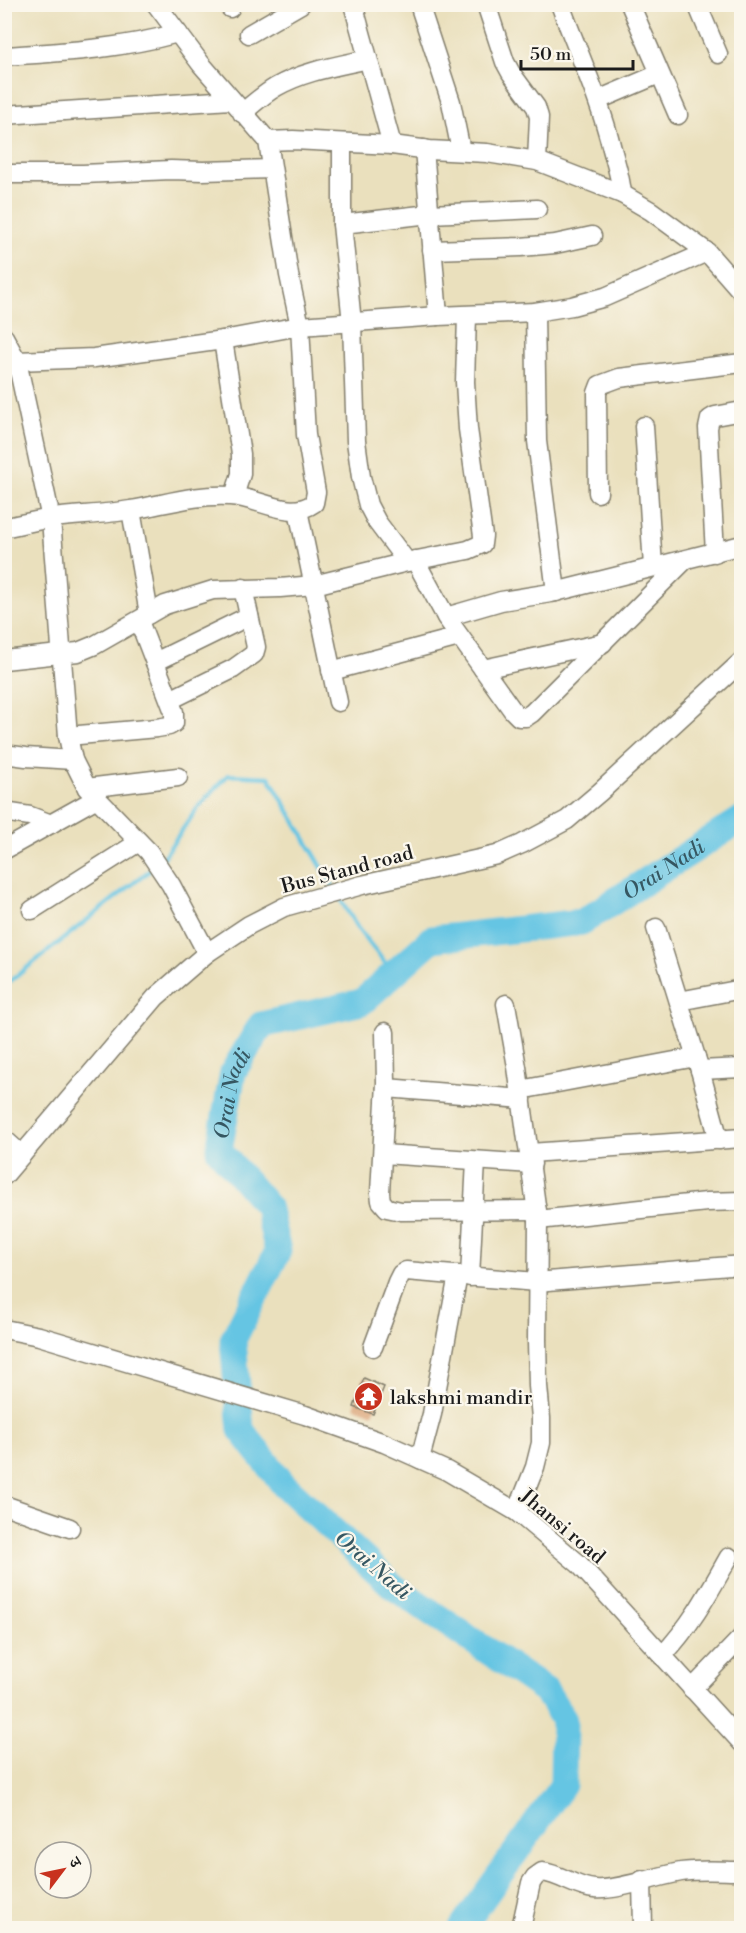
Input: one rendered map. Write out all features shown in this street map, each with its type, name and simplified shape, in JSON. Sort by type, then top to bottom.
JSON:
[{"type":"street","points":[[4,528],[51,519],[131,510],[185,498],[234,496],[298,510],[314,502],[316,492],[306,435],[300,326],[289,275],[268,141],[236,106],[156,4]]},
{"type":"street","points":[[249,34],[301,4]]},
{"type":"street","points":[[353,4],[392,145]]},
{"type":"street","points":[[419,4],[451,102],[461,151]]},
{"type":"street","points":[[486,4],[505,62],[511,74],[536,107],[539,117],[537,161]]},
{"type":"street","points":[[560,4],[598,100],[609,134],[622,194]]},
{"type":"street","points":[[630,4],[678,115]]},
{"type":"street","points":[[697,4],[718,54]]},
{"type":"street","points":[[4,56],[97,49],[142,43],[178,33]]},
{"type":"street","points":[[4,115],[236,106],[318,70],[368,60]]},
{"type":"street","points":[[598,100],[659,74]]},
{"type":"street","points":[[268,141],[294,140],[392,145],[537,161],[622,194],[651,211],[707,252],[741,292]]},
{"type":"street","points":[[342,143],[342,224],[352,323],[356,441],[368,505],[377,522],[411,561],[459,637],[513,711],[519,717],[526,717],[532,713],[685,560]]},
{"type":"street","points":[[424,149],[438,316]]},
{"type":"street","points":[[4,174],[272,169]]},
{"type":"street","points":[[342,224],[430,214],[537,209]]},
{"type":"street","points":[[432,249],[544,245],[592,236]]},
{"type":"street","points":[[11,362],[94,358],[223,340],[300,326],[535,312],[573,306],[605,297],[707,252]]},
{"type":"street","points":[[535,312],[537,441],[556,592]]},
{"type":"street","points":[[4,660],[78,652],[165,604],[187,596],[213,590],[314,585],[411,561],[468,550],[482,544],[483,536],[468,429],[465,382],[467,316]]},
{"type":"street","points":[[4,337],[51,519],[68,736],[73,760],[92,793],[144,847],[171,885],[207,953]]},
{"type":"street","points":[[223,340],[241,454],[241,474],[234,496]]},
{"type":"street","points":[[598,493],[597,393],[600,385],[619,378],[741,363]]},
{"type":"street","points":[[715,553],[708,428],[710,419],[715,416],[741,411]]},
{"type":"street","points":[[644,426],[653,567]]},
{"type":"street","points":[[68,736],[169,726],[174,723],[175,718],[170,700],[155,662],[144,617],[131,510]]},
{"type":"street","points":[[298,510],[338,702]]},
{"type":"street","points":[[446,617],[501,601],[556,592],[741,545]]},
{"type":"street","points":[[170,700],[233,669],[254,654],[256,646],[243,588]]},
{"type":"street","points":[[155,662],[249,616]]},
{"type":"street","points":[[331,671],[459,637]]},
{"type":"street","points":[[483,669],[603,643]]},
{"type":"street","name":"Bus Stand road","points":[[4,1176],[156,997],[207,953],[249,925],[284,907],[362,885],[497,855],[567,820],[741,661]]},
{"type":"street","points":[[4,754],[73,760]]},
{"type":"street","points":[[4,850],[51,824],[92,793],[178,777]]},
{"type":"street","points":[[4,812],[30,816],[51,824]]},
{"type":"street","points":[[32,910],[144,847]]},
{"type":"street","points":[[656,928],[719,1140]]},
{"type":"street","points":[[679,1001],[741,989]]},
{"type":"street","points":[[506,1004],[531,1159],[537,1215],[536,1282],[541,1443],[535,1467],[516,1512]]},
{"type":"street","points":[[385,1032],[386,1088],[380,1193],[381,1201],[387,1208],[401,1211],[473,1210],[537,1215],[741,1201]]},
{"type":"street","points":[[386,1088],[521,1094],[698,1064],[741,1068]]},
{"type":"street","points":[[383,1154],[476,1161],[531,1159],[741,1138]]},
{"type":"street","points":[[4,1139],[22,1155]]},
{"type":"street","points":[[420,1459],[464,1276],[473,1210],[476,1161]]},
{"type":"street","points":[[373,1347],[401,1274],[406,1271],[536,1282],[741,1265]]},
{"type":"street","name":"Jhansi road","points":[[4,1329],[39,1336],[304,1415],[384,1443],[447,1471],[516,1512],[579,1564],[741,1740]]},
{"type":"street","points":[[4,1505],[70,1528]]},
{"type":"street","points":[[662,1656],[682,1634],[701,1607],[729,1557]]},
{"type":"street","points":[[692,1689],[741,1637]]},
{"type":"street","points":[[521,1929],[531,1883],[542,1872],[553,1873],[594,1889],[684,1871],[741,1871]]},
{"type":"street","points":[[642,1880],[644,1929]]},
{"type":"building","name":"lakshmi mandir","points":[[364,1378],[384,1387],[373,1414],[354,1407]]},
{"type":"waterway","points":[[160,862],[199,806],[228,775],[269,777],[334,888]]},
{"type":"waterway","name":"Orai Nadi","points":[[462,1928],[563,1785],[564,1720],[546,1691],[394,1587],[284,1485],[241,1430],[233,1340],[278,1251],[267,1206],[219,1150],[233,1072],[261,1025],[362,1002],[432,939],[582,922],[742,819]]},
{"type":"waterway","points":[[4,983],[9,982],[154,867]]},
{"type":"waterway","points":[[338,895],[358,929],[394,974]]},
{"type":"place","name":"lakshmi mandir","points":[[369,1397]]}]
